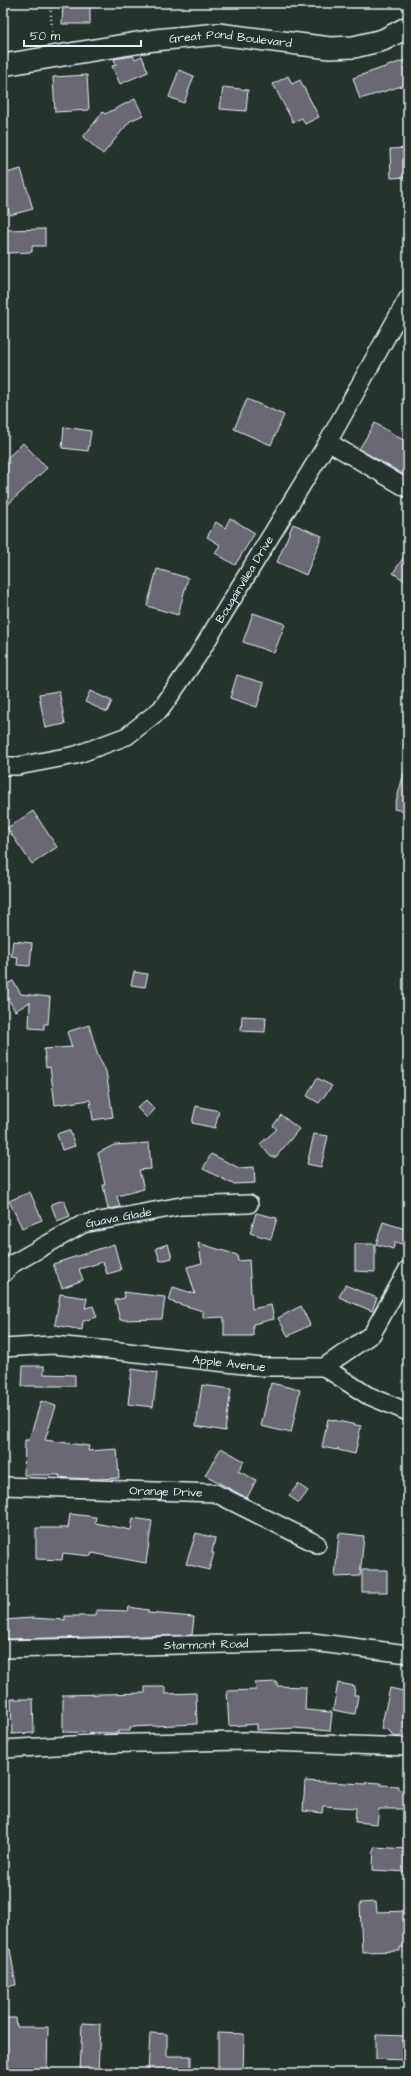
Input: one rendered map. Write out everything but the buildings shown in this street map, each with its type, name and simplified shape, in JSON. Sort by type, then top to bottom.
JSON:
[{"type":"street","name":"Great Pond Boulevard","points":[[3,65],[155,40],[218,34],[330,48],[354,47],[383,40],[408,27]]},
{"type":"street","name":"Bougainvillea Drive","points":[[3,766],[18,766],[76,755],[127,736],[161,709],[197,657],[328,442],[408,298]]},
{"type":"street","points":[[328,442],[408,489]]},
{"type":"street","name":"Guava Glade","points":[[3,1274],[14,1263],[83,1224],[181,1206],[249,1204]]},
{"type":"street","points":[[408,1269],[372,1334],[324,1367],[366,1396],[408,1412]]},
{"type":"street","name":"Apple Avenue","points":[[3,1348],[52,1345],[262,1367],[324,1367]]},
{"type":"street","name":"Orange Drive","points":[[3,1486],[215,1493],[316,1544]]},
{"type":"street","name":"Starmont Road","points":[[3,1649],[312,1642],[408,1654]]},
{"type":"street","points":[[3,1749],[90,1744],[244,1741],[408,1747]]},
{"type":"path","points":[[50,3],[54,56]]}]
